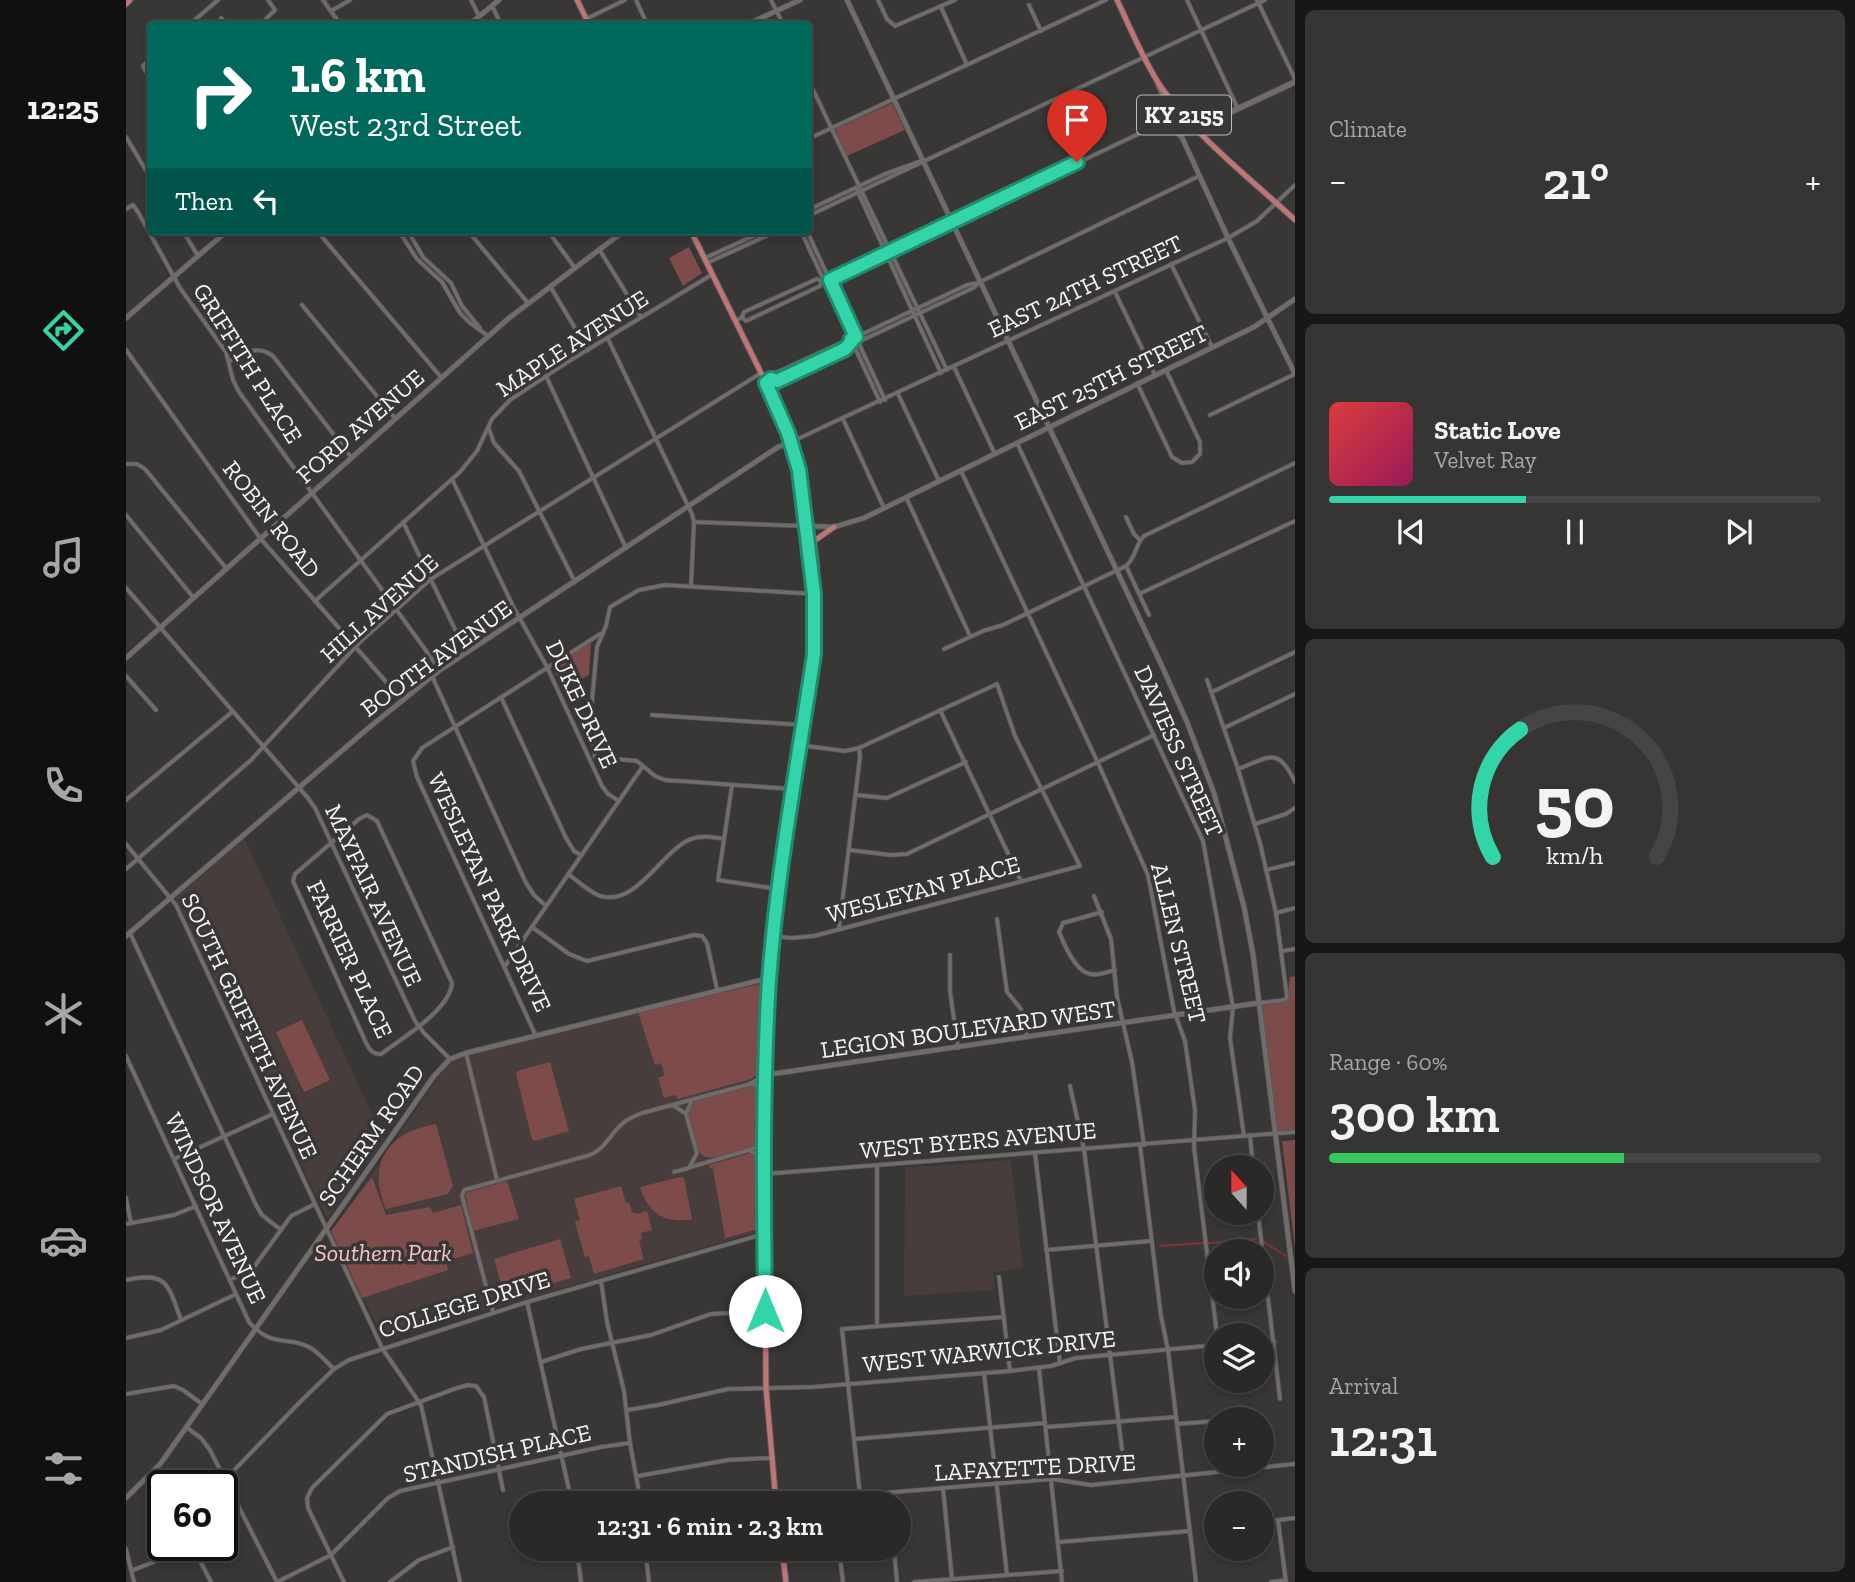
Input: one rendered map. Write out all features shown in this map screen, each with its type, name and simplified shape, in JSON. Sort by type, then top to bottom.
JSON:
[{"type":"main road","points":[[578,0],[588,21]]},
{"type":"main road","name":"KY 2155","points":[[1117,0],[1144,57],[1167,95],[1195,126],[1295,220]]},
{"type":"main road","points":[[1179,132],[1238,109],[1295,81]]},
{"type":"main road","points":[[693,235],[739,319],[761,373],[768,381],[791,442],[799,470],[814,594],[815,645],[792,789],[773,936],[764,1086],[766,1388],[775,1491]]},
{"type":"main road","points":[[812,573],[817,567],[814,541],[834,527]]},
{"type":"main road","points":[[783,1561],[786,1582]]},
{"type":"street","points":[[194,21],[218,0]]},
{"type":"street","points":[[264,21],[275,10],[268,0]]},
{"type":"street","points":[[323,0],[336,21]]},
{"type":"street","points":[[331,11],[350,0]]},
{"type":"street","points":[[471,0],[480,16]]},
{"type":"street","points":[[474,21],[499,0]]},
{"type":"street","points":[[590,21],[625,0]]},
{"type":"street","points":[[636,0],[646,21]]},
{"type":"street","points":[[771,0],[782,21]]},
{"type":"street","points":[[755,21],[800,0]]},
{"type":"street","points":[[847,0],[1185,716],[1214,793],[1244,907],[1295,1291]]},
{"type":"street","points":[[878,0],[887,19],[895,26],[955,0]]},
{"type":"street","points":[[812,137],[1106,0]]},
{"type":"street","points":[[1187,0],[1238,109]]},
{"type":"street","points":[[812,208],[918,165],[1258,1],[1265,0]]},
{"type":"street","points":[[1258,1],[1295,81]]},
{"type":"street","points":[[1028,5],[1041,31]]},
{"type":"street","points":[[492,6],[500,21]]},
{"type":"street","points":[[941,7],[967,65]]},
{"type":"street","points":[[221,18],[224,21]]},
{"type":"street","points":[[1150,68],[1228,238],[1295,374],[1210,415]]},
{"type":"street","points":[[812,87],[947,370]]},
{"type":"street","points":[[825,280],[817,279],[744,312],[739,319],[746,321],[820,286],[825,280],[946,227],[951,222],[1172,118]]},
{"type":"street","points":[[126,137],[147,172]]},
{"type":"street","points":[[768,381],[774,374],[843,342],[853,341],[914,316],[919,310],[967,285],[980,282],[1199,176]]},
{"type":"street","name":"EAST 24TH STREET","points":[[791,442],[1228,238],[1256,221],[1295,185]]},
{"type":"street","points":[[812,214],[859,190]]},
{"type":"street","name":"GRIFFITH PLACE","points":[[126,209],[132,205],[147,228]]},
{"type":"street","name":"GRIFFITH PLACE","points":[[151,235],[174,278],[226,352],[235,386],[440,670]]},
{"type":"street","points":[[185,235],[198,256]]},
{"type":"street","points":[[126,318],[222,235]]},
{"type":"street","points":[[320,235],[441,377]]},
{"type":"street","points":[[402,235],[417,259],[442,282],[460,313],[488,336]]},
{"type":"street","points":[[410,235],[423,257],[451,283],[462,306],[481,330]]},
{"type":"street","points":[[471,235],[528,303]]},
{"type":"street","points":[[551,235],[575,268]]},
{"type":"street","name":"FORD AVENUE","points":[[126,658],[488,336],[618,235]]},
{"type":"street","points":[[706,261],[756,235]]},
{"type":"street","points":[[706,261],[768,235]]},
{"type":"street","points":[[803,235],[883,401]]},
{"type":"street","points":[[808,235],[825,280]]},
{"type":"street","points":[[599,249],[641,317]]},
{"type":"street","points":[[888,251],[941,373]]},
{"type":"street","points":[[1171,264],[1212,347]]},
{"type":"street","name":"MAPLE AVENUE","points":[[315,601],[452,479],[472,458],[503,405],[712,274]]},
{"type":"street","points":[[550,286],[588,350]]},
{"type":"street","points":[[1115,292],[1156,375]]},
{"type":"street","name":"EAST 25TH STREET","points":[[834,527],[856,521],[884,508],[1156,375],[1268,318],[1295,299]]},
{"type":"street","points":[[302,305],[396,418]]},
{"type":"street","points":[[853,341],[912,310],[919,310]]},
{"type":"street","points":[[607,338],[694,522],[691,586]]},
{"type":"street","points":[[229,361],[254,349],[273,356],[351,457]]},
{"type":"street","name":"ROBIN ROAD","points":[[126,350],[260,538],[402,700]]},
{"type":"street","points":[[954,367],[995,454]]},
{"type":"street","points":[[1137,383],[1172,457],[1182,463],[1192,462],[1200,454],[1200,442],[1166,370]]},
{"type":"street","name":"HILL AVENUE","points":[[126,869],[264,748],[356,647],[431,579],[761,373]]},
{"type":"street","points":[[546,376],[626,548]]},
{"type":"street","points":[[898,394],[939,481]]},
{"type":"street","points":[[843,419],[884,508]]},
{"type":"street","points":[[488,427],[494,443],[515,465],[575,582]]},
{"type":"street","name":"BOOTH AVENUE","points":[[128,935],[440,670],[778,447],[791,442]]},
{"type":"street","points":[[481,443],[494,443]]},
{"type":"street","name":"DAVIESS STREET","points":[[1017,443],[1203,841],[1233,1007],[1230,1038],[1251,1155]]},
{"type":"street","points":[[944,649],[970,636],[1003,625],[1126,566],[1133,559],[1140,540],[1154,530],[1295,463]]},
{"type":"street","points":[[126,464],[145,468],[226,568]]},
{"type":"street","name":"ALLEN STREET","points":[[961,471],[1148,876],[1192,1082],[1196,1122],[1194,1141],[1216,1323]]},
{"type":"street","name":"DUKE DRIVE","points":[[452,479],[547,667],[602,786],[619,801]]},
{"type":"street","points":[[906,497],[970,636]]},
{"type":"street","points":[[126,515],[193,597]]},
{"type":"street","points":[[1126,517],[1140,540]]},
{"type":"street","points":[[403,522],[466,652]]},
{"type":"street","points":[[694,522],[834,527]]},
{"type":"street","points":[[1139,594],[1295,522]]},
{"type":"street","points":[[1126,566],[1149,615]]},
{"type":"street","points":[[792,789],[665,780],[656,777],[638,761],[598,758],[593,752],[590,722],[597,647],[610,607],[623,598],[653,586],[814,594]]},
{"type":"street","name":"MAYFAIR AVENUE","points":[[126,588],[315,808],[418,1027],[450,1059]]},
{"type":"street","name":"WESLEYAN PARK DRIVE","points":[[535,1034],[413,766],[415,756],[422,748],[602,633]]},
{"type":"street","points":[[1211,692],[1295,652]]},
{"type":"street","points":[[126,676],[156,710]]},
{"type":"street","points":[[432,676],[526,883],[546,906]]},
{"type":"street","points":[[1207,680],[1254,824],[1276,913],[1282,951],[1286,999],[1258,1003]]},
{"type":"street","points":[[799,745],[845,751],[859,748],[997,684],[1015,736],[1043,790]]},
{"type":"street","points":[[1223,728],[1295,694]]},
{"type":"street","points":[[501,697],[566,838],[574,851],[581,856]]},
{"type":"street","points":[[940,710],[1021,881]]},
{"type":"street","points":[[126,800],[232,712]]},
{"type":"street","points":[[652,715],[802,725]]},
{"type":"street","points":[[849,850],[902,855],[990,816],[1154,735]]},
{"type":"street","points":[[839,929],[856,795],[859,748]]},
{"type":"street","points":[[1238,769],[1273,756],[1285,763],[1295,782]]},
{"type":"street","points":[[856,795],[887,798],[966,762]]},
{"type":"street","points":[[504,966],[643,766]]},
{"type":"street","points":[[732,785],[718,880],[778,889]]},
{"type":"street","name":"WESLEYAN PLACE","points":[[773,936],[801,938],[1080,866],[1043,790]]},
{"type":"street","points":[[1254,824],[1286,814],[1295,808]]},
{"type":"street","points":[[331,843],[363,816],[371,815],[377,821],[452,983],[448,995],[418,1027]]},
{"type":"street","points":[[568,874],[594,893],[612,897],[638,885],[688,840],[702,837],[724,839]]},
{"type":"street","name":"FARRIER PLACE","points":[[331,843],[295,874],[293,881],[362,1034],[371,1050],[381,1054],[418,1027]]},
{"type":"street","name":"SOUTH GRIFFITH AVENUE","points":[[126,844],[172,897],[382,1348],[419,1401],[460,1582]]},
{"type":"street","points":[[1266,870],[1295,863]]},
{"type":"street","points":[[1094,896],[1111,939],[1123,1023],[1132,1062],[1151,1241],[1177,1417],[1196,1582]]},
{"type":"street","points":[[1276,913],[1295,908]]},
{"type":"street","points":[[1102,912],[1063,923],[1059,932],[1068,951],[1084,972],[1092,974],[1115,970]]},
{"type":"street","points":[[997,919],[1007,992],[1021,1009],[1027,1037]]},
{"type":"street","points":[[531,927],[569,954],[587,961],[694,935],[702,936],[707,943],[717,989]]},
{"type":"street","points":[[128,935],[259,1210],[281,1230]]},
{"type":"street","points":[[1282,951],[1295,949]]},
{"type":"street","points":[[950,955],[950,991],[958,1048]]},
{"type":"street","name":"SCHERM ROAD","points":[[154,1470],[434,1076],[450,1059],[535,1034],[769,978]]},
{"type":"street","name":"LEGION BOULEVARD WEST","points":[[765,1075],[1258,1003]]},
{"type":"street","points":[[466,1053],[497,1181]]},
{"type":"street","name":"WINDSOR AVENUE","points":[[126,1056],[249,1322],[276,1341],[309,1347],[334,1369]]},
{"type":"street","points":[[493,1312],[462,1192],[590,1155],[602,1149],[618,1127],[629,1119],[671,1104],[750,1084],[765,1075]]},
{"type":"street","points":[[750,1084],[764,1086]]},
{"type":"street","points":[[1070,1086],[1084,1149],[1122,1449]]},
{"type":"street","points":[[685,1114],[693,1098]]},
{"type":"street","points":[[671,1104],[685,1114],[697,1153],[710,1162]]},
{"type":"street","points":[[174,1159],[273,1114]]},
{"type":"street","name":"WEST BYERS AVENUE","points":[[764,1174],[1295,1132]]},
{"type":"street","points":[[674,1172],[749,1150],[757,1147],[764,1139]]},
{"type":"street","points":[[749,1150],[764,1159]]},
{"type":"street","points":[[689,1168],[697,1153]]},
{"type":"street","points":[[1035,1153],[1060,1363]]},
{"type":"street","points":[[877,1166],[877,1326]]},
{"type":"street","points":[[126,1198],[128,1223],[174,1215],[196,1206]]},
{"type":"street","points":[[230,1280],[254,1267],[293,1215],[315,1204]]},
{"type":"street","points":[[1259,1225],[1272,1323]]},
{"type":"street","name":"COLLEGE DRIVE","points":[[234,1470],[334,1369],[349,1360],[493,1312],[764,1234]]},
{"type":"street","points":[[1046,1250],[1151,1241]]},
{"type":"street","points":[[126,1280],[152,1276],[161,1280],[181,1320]]},
{"type":"street","points":[[999,1277],[1010,1371]]},
{"type":"street","points":[[601,1281],[627,1410],[639,1491]]},
{"type":"street","points":[[126,1338],[152,1332],[236,1294]]},
{"type":"street","points":[[527,1302],[570,1491]]},
{"type":"street","points":[[541,1362],[581,1349],[651,1335],[711,1314],[765,1311]]},
{"type":"street","points":[[860,1491],[842,1329],[1004,1317]]},
{"type":"street","points":[[1274,1342],[1280,1399]]},
{"type":"street","name":"WEST WARWICK DRIVE","points":[[627,1410],[710,1392],[1010,1371],[1039,1368],[1076,1358],[1204,1346]]},
{"type":"street","points":[[1039,1368],[1062,1582]]},
{"type":"street","points":[[984,1373],[1006,1575]]},
{"type":"street","points":[[344,1582],[307,1508],[309,1493],[381,1418],[393,1410],[467,1385],[480,1389],[484,1397],[503,1490]]},
{"type":"street","points":[[126,1394],[174,1386],[202,1404]]},
{"type":"street","points":[[855,1439],[1177,1417]]},
{"type":"street","points":[[1177,1424],[1204,1421]]},
{"type":"street","points":[[186,1427],[206,1444],[220,1470]]},
{"type":"street","name":"STANDISH PLACE","points":[[277,1582],[331,1555],[394,1494],[562,1455],[630,1443]]},
{"type":"street","points":[[637,1476],[728,1460],[771,1458]]},
{"type":"street","name":"LAFAYETTE DRIVE","points":[[910,1491],[1052,1479],[1091,1485],[1295,1464]]},
{"type":"street","name":"SCHERM ROAD","points":[[126,1498],[147,1478]]},
{"type":"street","points":[[943,1488],[952,1579]]},
{"type":"street","points":[[238,1505],[277,1582]]},
{"type":"street","points":[[1274,1520],[1295,1518]]},
{"type":"street","points":[[1271,1582],[1286,1581],[1278,1520]]},
{"type":"street","points":[[1059,1542],[1191,1531]]},
{"type":"street","points":[[390,1582],[419,1560],[453,1547]]},
{"type":"street","points":[[126,1549],[134,1582]]},
{"type":"street","points":[[133,1570],[155,1561]]},
{"type":"street","points":[[200,1561],[211,1582]]},
{"type":"street","points":[[578,1561],[581,1582]]},
{"type":"street","points":[[646,1561],[649,1582]]},
{"type":"street","points":[[840,1561],[843,1582]]},
{"type":"street","points":[[895,1561],[897,1582]]},
{"type":"street","points":[[914,1582],[1062,1571]]},
{"type":"street","points":[[996,1576],[996,1582]]},
{"type":"shaded area","points":[[244,838],[384,1140],[327,1219],[176,898]]},
{"type":"shaded area","points":[[761,981],[758,1232],[383,1340],[333,1229],[447,1065],[460,1057]]},
{"type":"shaded area","points":[[1011,1160],[1023,1268],[993,1272],[994,1290],[904,1296],[905,1168]]},
{"type":"green space","points":[[892,103],[905,130],[847,156],[835,129]]},
{"type":"green space","points":[[689,247],[702,273],[683,286],[669,258]]},
{"type":"green space","points":[[589,642],[589,675],[573,684],[571,681],[567,684],[570,692],[563,692],[552,666]]},
{"type":"green space","points":[[1295,976],[1295,1131],[1274,1134],[1258,1003],[1287,997],[1290,977]]},
{"type":"green space","points":[[760,984],[758,1074],[751,1079],[678,1099],[675,1095],[664,1098],[658,1078],[664,1076],[663,1068],[660,1063],[655,1065],[638,1012]]},
{"type":"green space","points":[[302,1020],[330,1080],[304,1092],[276,1032]]},
{"type":"green space","points":[[550,1062],[569,1131],[535,1141],[532,1139],[516,1074],[517,1071]]},
{"type":"green space","points":[[751,1085],[758,1087],[757,1143],[747,1150],[731,1155],[703,1156],[695,1144],[690,1128],[691,1106],[695,1101]]},
{"type":"green space","points":[[436,1124],[453,1186],[448,1194],[386,1209],[380,1192],[379,1177],[386,1152],[406,1134]]},
{"type":"green space","points":[[1295,1140],[1295,1249],[1282,1141]]},
{"type":"green space","points":[[751,1153],[757,1155],[758,1229],[722,1239],[725,1237],[713,1169],[709,1168],[709,1165]]},
{"type":"green space","name":"Southern Park","points":[[372,1177],[386,1215],[430,1207],[433,1213],[461,1205],[473,1253],[446,1261],[448,1270],[362,1298],[331,1231]]},
{"type":"green space","points":[[684,1178],[692,1219],[674,1220],[659,1215],[647,1203],[640,1187]]},
{"type":"green space","points":[[507,1181],[519,1219],[473,1231],[465,1193]]},
{"type":"green space","points":[[621,1186],[632,1212],[637,1214],[647,1211],[652,1230],[641,1233],[642,1239],[639,1241],[644,1259],[594,1274],[589,1256],[585,1257],[575,1222],[580,1220],[574,1199]]},
{"type":"green space","points":[[560,1239],[571,1278],[505,1297],[494,1259]]},
{"type":"waterway","points":[[1160,1246],[1203,1243]]},
{"type":"waterway","points":[[1274,1248],[1286,1256]]},
{"type":"route","points":[[765,1311],[764,1110],[769,980],[778,889],[814,654],[816,621],[799,470],[788,433],[766,383],[771,379],[777,381],[845,349],[851,339],[856,337],[830,280],[946,227],[951,222],[1077,162]]}]
